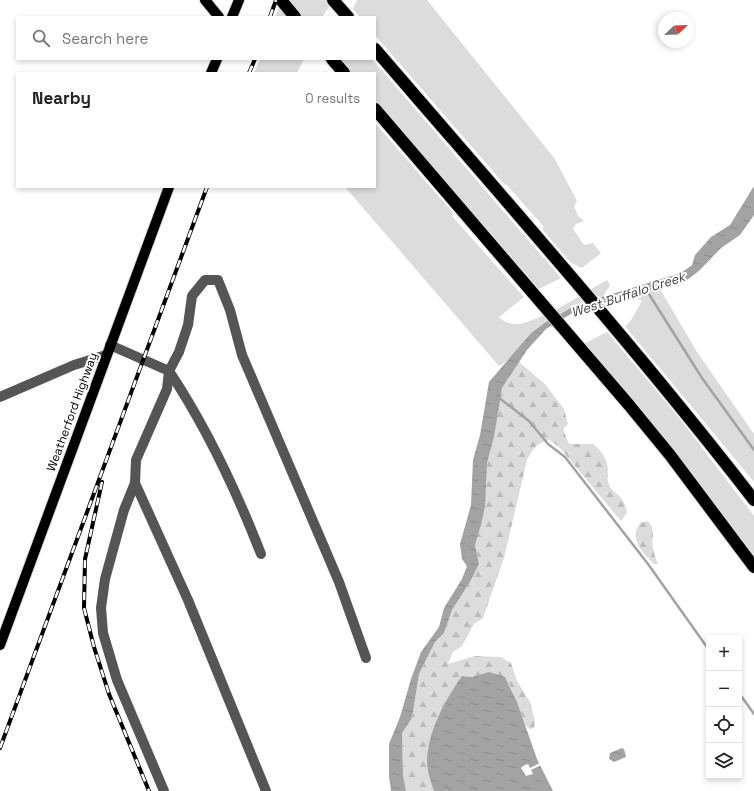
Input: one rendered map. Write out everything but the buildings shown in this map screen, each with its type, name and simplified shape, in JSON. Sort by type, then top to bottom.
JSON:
[{"type":"highway","points":[[281,0],[294,16]]},
{"type":"highway","points":[[333,0],[346,15]]},
{"type":"highway","points":[[376,50],[619,332],[705,437],[754,500]]},
{"type":"highway","points":[[333,60],[343,72]]},
{"type":"highway","points":[[376,110],[670,455],[754,567]]},
{"type":"main road","points":[[205,0],[219,16]]},
{"type":"main road","points":[[232,16],[238,0]]},
{"type":"main road","points":[[211,72],[217,60]]},
{"type":"main road","name":"Weatherford Highway","points":[[0,645],[169,188]]},
{"type":"street","points":[[164,791],[118,680],[103,633],[101,608],[106,579],[124,510],[135,483],[136,460],[167,389],[169,371],[179,352],[188,325],[192,296],[205,280],[218,280],[230,310],[242,355],[339,582],[366,658]]},
{"type":"street","points":[[0,397],[108,350],[169,371],[186,396],[214,449],[245,514],[261,554]]},
{"type":"street","points":[[135,483],[188,600],[266,791]]},
{"type":"green space","points":[[282,0],[334,0],[323,16],[275,16]]},
{"type":"green space","points":[[357,0],[427,0],[555,159],[577,201],[574,206],[578,216],[584,221],[576,224],[573,229],[584,245],[594,243],[601,253],[582,268],[571,263],[542,229],[544,227],[506,184],[505,185],[376,36],[376,16],[359,16],[353,9]]},
{"type":"green space","points":[[260,60],[304,60],[298,72],[254,72]]},
{"type":"green space","points":[[341,60],[373,60],[561,278],[539,289],[376,101],[376,72],[351,72]]},
{"type":"green space","points":[[376,124],[454,214],[452,216],[524,297],[499,317],[501,319],[513,324],[528,322],[551,312],[607,280],[610,285],[603,297],[575,307],[547,320],[531,333],[508,360],[499,366],[346,188],[376,188]]},
{"type":"green space","points":[[660,289],[697,352],[754,434],[754,482],[625,326],[631,320],[642,301],[638,299],[641,294]]},
{"type":"green space","points":[[607,332],[680,419],[754,516],[754,555],[670,445],[585,343]]},
{"type":"green space","points":[[519,362],[545,384],[564,409],[568,424],[563,429],[569,444],[593,444],[599,449],[605,458],[610,486],[623,501],[627,513],[621,521],[560,448],[550,440],[542,442],[533,449],[527,460],[504,558],[483,618],[474,624],[462,646],[453,652],[448,664],[475,656],[501,657],[511,663],[517,681],[530,702],[535,721],[534,728],[530,729],[526,726],[509,684],[486,673],[472,677],[465,676],[444,704],[429,748],[427,762],[434,791],[406,791],[403,775],[402,733],[412,718],[419,674],[435,642],[444,633],[452,610],[470,582],[479,564],[475,545],[481,525],[487,463],[494,437],[499,402],[502,388]]},
{"type":"green space","points":[[647,521],[653,530],[653,548],[658,564],[654,564],[647,557],[636,541],[636,531],[640,523]]},
{"type":"water","name":"West Buffalo Creek","points":[[754,186],[754,215],[740,235],[721,248],[700,270],[686,281],[625,297],[612,302],[579,309],[546,329],[527,350],[502,388],[494,437],[487,463],[485,506],[475,545],[479,564],[470,582],[452,610],[444,633],[435,642],[419,674],[412,718],[402,733],[403,775],[406,791],[391,791],[389,776],[389,744],[400,717],[411,679],[421,652],[439,627],[444,608],[462,579],[467,566],[462,559],[460,544],[471,505],[473,460],[480,435],[489,382],[531,333],[544,323],[576,305],[681,273],[692,265],[695,255],[711,237],[730,225]]},
{"type":"water","points":[[489,672],[505,677],[517,702],[537,759],[553,791],[434,791],[428,773],[427,761],[430,738],[438,716],[462,676],[472,677]]},
{"type":"water","points":[[622,748],[624,749],[626,757],[614,762],[609,759],[610,753]]},
{"type":"pier","points":[[599,296],[607,305],[588,309],[581,302]]},
{"type":"pier","points":[[540,763],[541,765],[531,770],[533,774],[526,776],[521,768],[528,764],[530,768]]},
{"type":"waterway","name":"West Buffalo Creek","points":[[647,291],[702,378],[754,450]]},
{"type":"waterway","points":[[498,397],[529,421],[548,444],[565,457],[648,564],[706,646]]},
{"type":"waterway","points":[[742,697],[754,714]]},
{"type":"railway","points":[[270,16],[276,0]]},
{"type":"railway","points":[[249,72],[255,60]]},
{"type":"railway","points":[[0,748],[207,188]]},
{"type":"railway","points":[[102,482],[85,559],[84,608],[94,647],[109,694],[149,791]]}]
